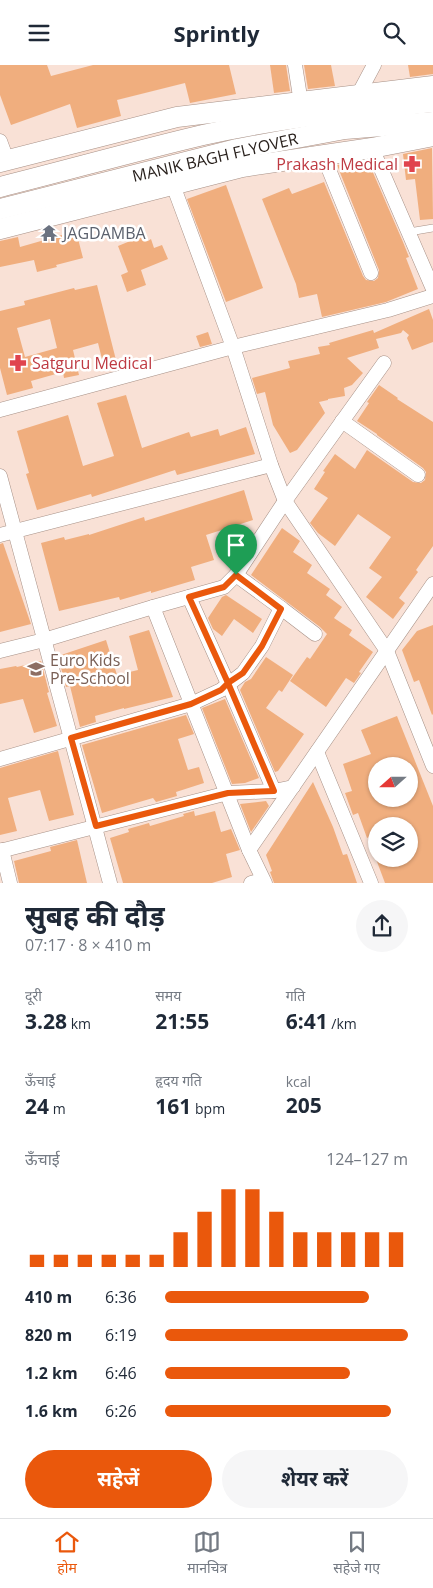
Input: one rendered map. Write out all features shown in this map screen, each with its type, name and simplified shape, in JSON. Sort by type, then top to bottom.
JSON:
[{"type":"street","points":[[295,65],[300,103]]},
{"type":"street","points":[[358,95],[374,65]]},
{"type":"street","points":[[0,141],[3,161],[177,117],[433,86]]},
{"type":"street","name":"MANIK BAGH FLYOVER","points":[[0,187],[204,135],[342,112],[433,102]]},
{"type":"street","name":"MANIK BAGH FLYOVER","points":[[0,209],[237,149],[346,129],[433,122]]},
{"type":"street","points":[[0,229],[242,167],[372,148],[433,136]]},
{"type":"street","points":[[372,148],[433,289]]},
{"type":"street","points":[[323,155],[371,273]]},
{"type":"street","points":[[173,185],[233,347],[271,465],[285,501],[387,651],[433,766]]},
{"type":"street","points":[[0,410],[233,347],[388,310],[433,295]]},
{"type":"street","points":[[0,651],[44,640],[224,587],[236,575],[285,501],[384,363]]},
{"type":"street","points":[[342,421],[418,475]]},
{"type":"street","points":[[0,535],[271,465]]},
{"type":"street","points":[[0,476],[110,883]]},
{"type":"street","points":[[236,575],[315,634]]},
{"type":"street","points":[[249,850],[433,584]]},
{"type":"street","points":[[189,597],[274,791]]},
{"type":"street","points":[[153,607],[228,793],[260,882]]},
{"type":"street","points":[[0,759],[191,704],[221,690],[243,673],[262,646],[281,609]]},
{"type":"street","points":[[317,751],[371,883]]},
{"type":"street","points":[[10,883],[1,851],[228,793],[274,791],[293,787]]},
{"type":"lane","points":[[409,232],[433,228]]},
{"type":"building","points":[[0,65],[47,65],[51,76],[93,65],[229,65],[236,94],[190,103],[185,83],[117,100],[121,116],[77,128],[70,104],[11,125],[0,95]]},
{"type":"building","points":[[270,65],[286,65],[290,91],[274,93]]},
{"type":"building","points":[[304,65],[331,65],[335,86],[308,89]]},
{"type":"building","points":[[408,65],[433,65],[433,74],[410,77]]},
{"type":"building","points":[[432,148],[433,219],[420,220],[415,179],[406,180],[403,154]]},
{"type":"building","points":[[368,161],[409,257],[406,258],[418,289],[386,302],[322,317],[317,294],[299,298],[296,284],[262,199],[289,188],[292,194],[324,182],[363,276],[366,280],[374,281],[378,278],[379,270],[337,165]]},
{"type":"building","points":[[226,185],[263,288],[226,302],[187,199]]},
{"type":"building","points":[[76,231],[83,258],[37,272],[34,260],[0,267],[0,241],[18,237],[20,247]]},
{"type":"building","points":[[145,235],[148,241],[151,239],[154,248],[162,245],[168,259],[141,270],[146,285],[127,292],[121,275],[128,272],[118,246]]},
{"type":"building","points":[[97,285],[116,360],[103,363],[98,343],[73,350],[79,375],[64,378],[63,372],[31,381],[33,388],[7,395],[0,368],[0,311],[25,305],[24,301],[74,288],[75,290]],"holes":[[[50,319],[57,348],[25,357],[17,328]]]},
{"type":"building","points":[[429,309],[433,320],[433,342],[412,350],[407,338],[409,335],[403,330],[401,333],[376,339],[379,348],[347,358],[363,373],[352,385],[344,388],[345,396],[319,402],[325,413],[297,450],[290,453],[273,425],[265,392],[257,394],[252,378],[290,368],[288,361],[320,354],[318,347],[330,345],[329,343],[373,330],[374,333]]},
{"type":"building","points":[[208,332],[212,344],[200,347],[196,336]]},
{"type":"building","points":[[379,385],[433,422],[433,546],[416,570],[418,572],[399,598],[405,603],[393,619],[366,597],[382,577],[369,568],[391,537],[358,514],[335,546],[318,533],[310,523],[328,498],[314,489],[325,472],[323,471],[335,454],[355,469],[367,450],[413,482],[421,483],[425,480],[426,472],[423,468],[357,421]]},
{"type":"building","points":[[126,395],[142,448],[189,432],[191,437],[218,429],[220,436],[246,427],[255,454],[177,475],[175,470],[92,497],[91,494],[37,510],[26,474],[29,473],[17,431],[68,415],[83,466],[114,456],[97,403]]},
{"type":"building","points":[[244,490],[253,520],[206,535],[214,560],[191,567],[195,580],[151,593],[151,591],[120,600],[119,597],[59,611],[41,543],[64,537],[65,540],[89,535],[144,517],[145,521]]},
{"type":"building","points":[[282,528],[300,541],[293,552],[312,565],[307,573],[330,589],[326,595],[342,607],[334,618],[352,630],[349,635],[373,652],[354,683],[346,678],[326,707],[290,681],[307,657],[310,659],[327,634],[251,575]]},
{"type":"building","points":[[3,543],[31,624],[0,632],[0,544]]},
{"type":"building","points":[[226,595],[262,619],[253,633],[234,619],[222,636],[213,629],[208,618],[222,597]]},
{"type":"building","points":[[433,625],[432,715],[419,680],[414,682],[402,650],[417,631]]},
{"type":"building","points":[[149,630],[173,697],[95,716],[96,722],[80,727],[70,686],[66,687],[58,656],[106,640],[117,675],[138,670],[129,636]]},
{"type":"building","points":[[266,657],[293,675],[282,692],[279,690],[266,708],[304,734],[278,771],[275,772],[240,690],[245,682],[251,679]]},
{"type":"building","points":[[41,661],[49,692],[47,693],[57,726],[34,733],[23,699],[0,704],[0,669]]},
{"type":"building","points":[[225,699],[259,778],[245,783],[232,784],[202,708]]},
{"type":"building","points":[[186,715],[194,734],[178,739],[188,770],[199,767],[204,783],[176,792],[177,796],[156,802],[153,798],[102,813],[82,745]]},
{"type":"building","points":[[397,716],[413,757],[368,757],[368,807],[418,807],[418,768],[433,806],[433,883],[385,883],[379,867],[418,867],[418,817],[368,817],[367,838],[358,813],[353,815],[345,793],[352,791],[343,764],[371,754],[361,730]]},
{"type":"building","points":[[58,751],[74,815],[49,821],[40,790],[8,798],[17,831],[0,835],[0,768]]},
{"type":"building","points":[[313,782],[343,855],[347,854],[357,883],[274,883],[266,855]]},
{"type":"building","points":[[266,801],[269,806],[251,832],[240,804]]},
{"type":"building","points":[[194,811],[195,816],[215,811],[221,832],[231,829],[240,850],[226,854],[232,877],[212,883],[123,883],[110,838],[129,832],[128,829],[149,823],[150,826],[184,816],[183,814]]},
{"type":"building","points":[[77,840],[87,883],[19,883],[14,861],[51,851],[50,847]]},
{"type":"place","name":"Prakash Medical","points":[[412,164]]},
{"type":"place","name":"JAGDAMBA","points":[[49,233]]},
{"type":"place","name":"Satguru Medical","points":[[18,363]]},
{"type":"place","name":"Euro Kids Pre-School","points":[[36,669]]},
{"type":"route","points":[[236,575],[228,584],[218,590],[189,597],[228,683],[221,690],[191,704],[71,738],[96,826],[228,793],[274,791],[228,683],[243,673],[262,646],[281,609],[236,575]]}]
